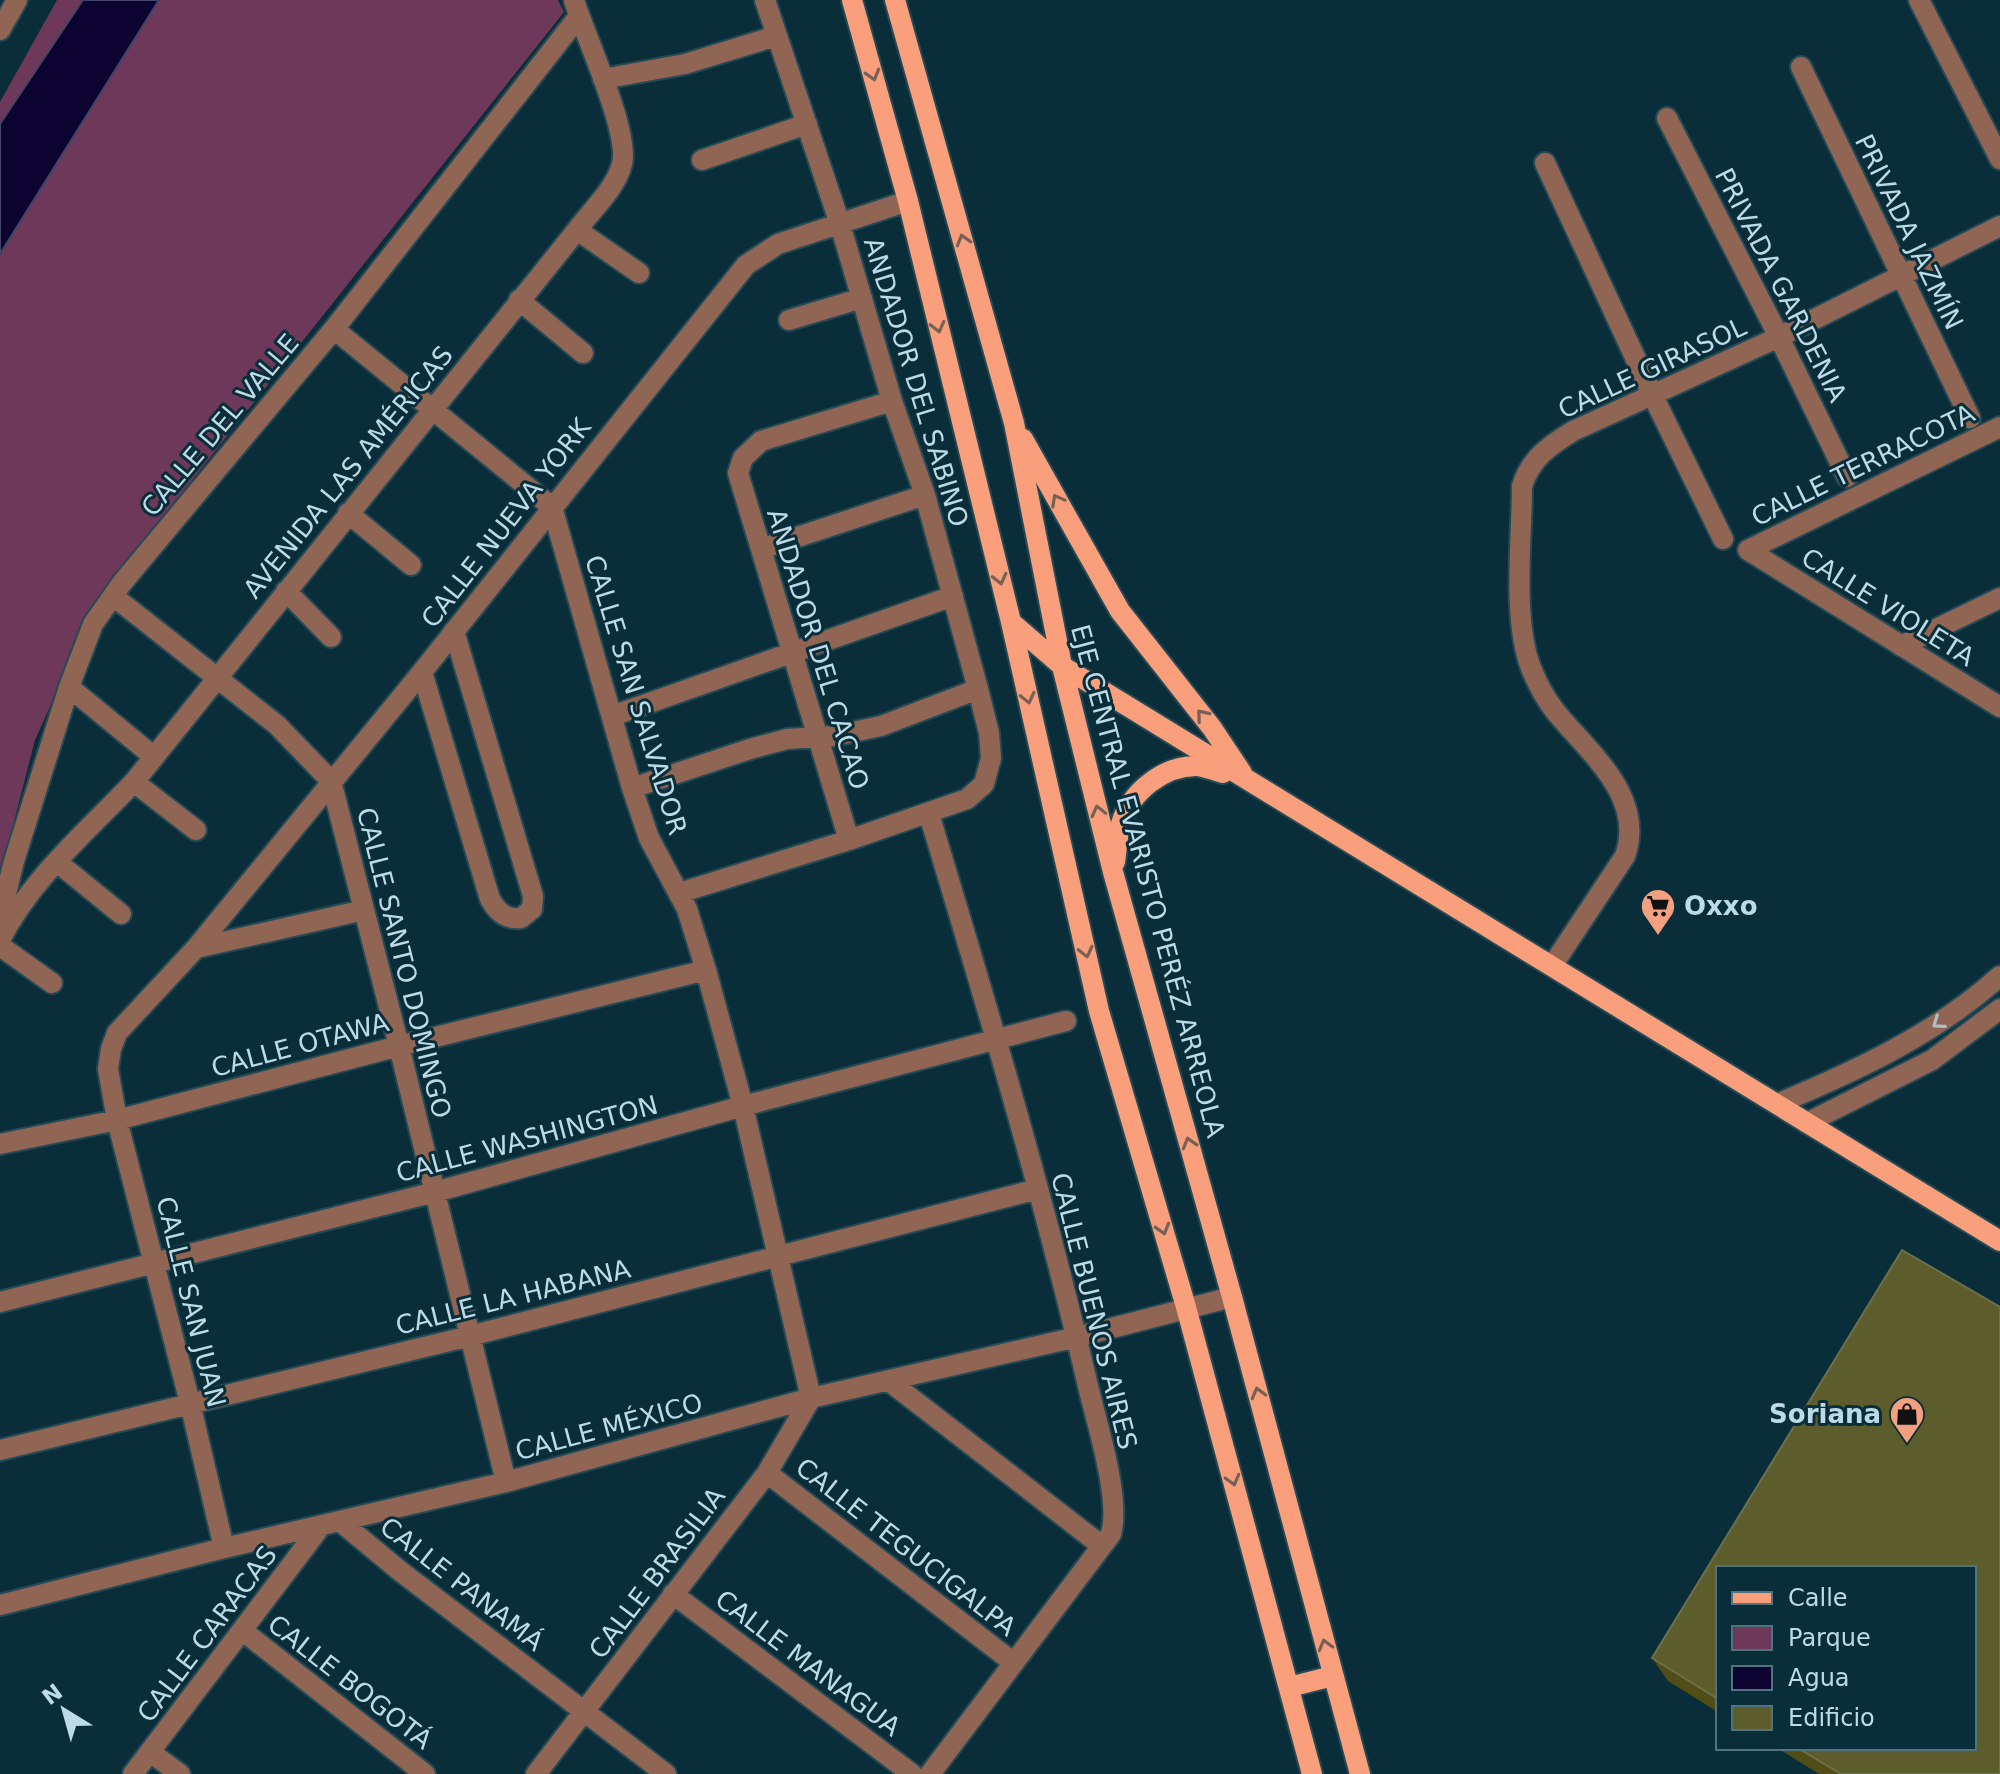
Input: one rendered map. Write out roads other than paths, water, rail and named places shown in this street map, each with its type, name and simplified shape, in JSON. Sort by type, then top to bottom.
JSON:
[{"type":"main road","points":[[852,0],[908,201],[1011,622],[1099,1011],[1186,1307],[1312,1774]]},
{"type":"main road","name":"EJE CENTRAL EVARISTO PERÉZ ARREOLA","points":[[895,0],[1014,423],[1062,666],[1113,872],[1232,1297],[1360,1774]]},
{"type":"main road","points":[[1014,423],[1120,611],[1212,728],[1246,779]]},
{"type":"main road","points":[[1011,622],[1062,666],[2000,1241]]},
{"type":"main road","points":[[1113,872],[1121,822],[1141,790],[1159,776],[1177,768],[1200,766],[1246,779]]},
{"type":"main road","points":[[1289,1687],[1333,1676]]},
{"type":"street","points":[[0,30],[17,0]]},
{"type":"street","name":"ANDADOR DEL SABINO","points":[[765,0],[840,224],[892,401],[925,495],[978,689],[991,758],[984,784],[967,799],[929,814]]},
{"type":"street","points":[[1919,0],[2000,159]]},
{"type":"street","name":"AVENIDA LAS AMÉRICAS","points":[[0,943],[23,902],[134,782],[577,230],[622,167],[622,142],[603,79],[576,8]]},
{"type":"street","name":"CALLE DEL VALLE","points":[[0,918],[27,817],[93,624],[334,329],[576,8]]},
{"type":"street","points":[[603,79],[685,64],[776,36]]},
{"type":"street","name":"PRIVADA JAZMÍN","points":[[1801,67],[1970,418]]},
{"type":"street","name":"PRIVADA GARDENIA","points":[[1667,118],[1847,477]]},
{"type":"street","points":[[702,160],[807,124]]},
{"type":"street","points":[[1545,163],[1723,539]]},
{"type":"street","name":"CALLE NUEVA YORK","points":[[108,1069],[117,1033],[196,948],[422,672],[746,265],[778,244],[908,201]]},
{"type":"street","name":"CALLE GIRASOL","points":[[1552,966],[1619,866],[1630,842],[1629,824],[1617,786],[1602,764],[1553,709],[1530,666],[1521,618],[1522,486],[1528,468],[1547,447],[1573,431],[1779,337],[2000,226]]},
{"type":"street","points":[[577,230],[639,273]]},
{"type":"street","points":[[789,320],[862,298]]},
{"type":"street","points":[[519,300],[583,353]]},
{"type":"street","points":[[334,329],[552,507]]},
{"type":"street","name":"ANDADOR DEL CACAO","points":[[849,840],[794,653],[740,489],[738,473],[743,458],[761,441],[892,401]]},
{"type":"street","name":"CALLE TERRACOTA","points":[[1748,550],[2000,427]]},
{"type":"street","points":[[761,549],[925,495]]},
{"type":"street","name":"CALLE SAN SALVADOR","points":[[552,507],[632,788],[649,838],[679,893],[706,970],[743,1106],[811,1398]]},
{"type":"street","points":[[348,513],[411,565]]},
{"type":"street","name":"CALLE VIOLETA","points":[[1748,550],[2000,707]]},
{"type":"street","points":[[286,591],[331,637]]},
{"type":"street","name":"CALLE SANTO DOMINGO","points":[[113,596],[277,725],[331,781],[506,1482]]},
{"type":"street","points":[[612,716],[953,596]]},
{"type":"street","points":[[1901,646],[2000,598]]},
{"type":"street","points":[[422,672],[490,899],[497,910],[507,917],[521,918],[532,909],[533,896],[454,631]]},
{"type":"street","points":[[69,687],[153,756]]},
{"type":"street","points":[[632,788],[750,749],[881,726],[978,689]]},
{"type":"street","points":[[134,782],[196,830]]},
{"type":"street","points":[[679,893],[929,814]]},
{"type":"street","name":"CALLE BUENOS AIRES","points":[[929,814],[997,1039],[1077,1337],[1113,1505],[1114,1524],[1111,1534],[930,1774]]},
{"type":"street","points":[[57,862],[121,914]]},
{"type":"street","points":[[196,948],[364,910]]},
{"type":"street","points":[[0,943],[52,983]]},
{"type":"street","name":"CALLE OTAWA","points":[[0,1144],[117,1120],[706,970]]},
{"type":"street","points":[[1777,1104],[1919,1037],[2000,976]]},
{"type":"street","points":[[1807,1123],[1932,1060],[2000,1009]]},
{"type":"street","name":"CALLE WASHINGTON","points":[[0,1302],[435,1192],[743,1106],[1066,1021]]},
{"type":"street","name":"CALLE SAN JUAN","points":[[108,1069],[117,1120],[224,1548]]},
{"type":"street","name":"CALLE LA HABANA","points":[[0,1450],[470,1336],[1038,1189]]},
{"type":"street","name":"CALLE MÉXICO","points":[[0,1605],[224,1548],[506,1482],[811,1398],[1077,1337],[1232,1297]]},
{"type":"street","points":[[889,1381],[1102,1546]]},
{"type":"street","name":"CALLE BRASILIA","points":[[536,1774],[767,1473],[811,1398]]},
{"type":"street","name":"CALLE TEGUCIGALPA","points":[[767,1473],[1014,1663]]},
{"type":"street","name":"CALLE CARACAS","points":[[133,1774],[243,1631],[331,1524]]},
{"type":"street","name":"CALLE PANAMÁ","points":[[331,1524],[400,1571],[666,1774]]},
{"type":"street","name":"CALLE MANAGUA","points":[[673,1594],[912,1774]]},
{"type":"street","name":"CALLE BOGOTÁ","points":[[243,1631],[425,1774]]},
{"type":"street","points":[[150,1752],[180,1774]]},
{"type":"water","points":[[83,0],[159,0],[0,254],[0,124]]},
{"type":"place","name":"Oxxo","points":[[1658,937]]},
{"type":"place","name":"Soriana","points":[[1907,1445]]}]
